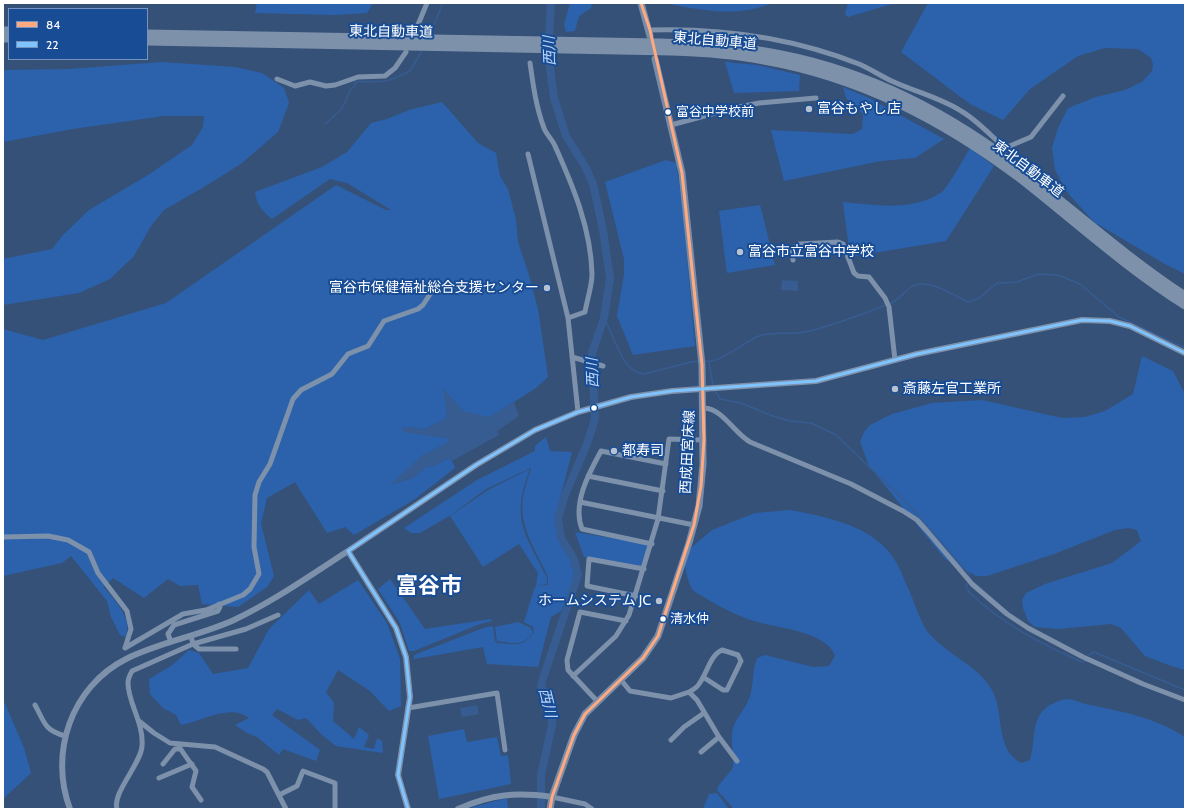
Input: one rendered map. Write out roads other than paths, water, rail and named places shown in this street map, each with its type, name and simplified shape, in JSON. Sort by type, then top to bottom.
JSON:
[{"type":"highway","name":"東北自動車道","points":[[148,34],[538,44],[678,51],[756,58],[827,75],[878,93],[929,118],[976,146],[1144,277],[1185,306]]},
{"type":"highway","name":"東北自動車道","points":[[148,41],[538,44]]},
{"type":"highway","name":"東北自動車道","points":[[561,45],[697,44],[764,52],[829,67],[881,86],[932,111],[991,148],[1149,271],[1185,296]]},
{"type":"main road","points":[[641,3],[650,33]]},
{"type":"main road","name":"西成田宮床線","points":[[550,809],[550,796],[577,729],[585,714],[643,658],[658,636],[694,526],[700,493],[704,440],[702,357],[682,173],[672,125],[655,59]]},
{"type":"street","points":[[416,32],[427,3]]},
{"type":"street","points":[[650,33],[702,31],[785,42],[819,50],[860,65],[961,113],[1005,148],[1031,137],[1063,96]]},
{"type":"street","points":[[277,79],[295,86],[310,82],[326,86],[335,85],[358,77],[385,76],[395,68],[406,52]]},
{"type":"street","points":[[530,62],[538,108],[544,130],[553,142],[571,184],[582,214],[588,242],[592,275],[585,312],[568,318]]},
{"type":"street","points":[[672,125],[734,108],[759,103],[816,98]]},
{"type":"street","points":[[528,154],[568,318],[578,412]]},
{"type":"street","points":[[793,260],[792,249],[799,244],[838,242],[843,244],[854,273],[858,276],[868,277],[888,304],[895,360]]},
{"type":"street","points":[[3,537],[48,536],[68,540],[89,552],[98,573],[126,612],[131,629],[125,648],[183,614],[206,610],[243,595],[250,589],[260,574],[254,547],[255,494],[259,482],[270,464],[293,399],[301,390],[332,374],[348,354],[368,346],[384,321],[418,310],[434,288]]},
{"type":"street","points":[[70,809],[62,782],[61,767],[65,736],[72,714],[81,699],[91,686],[105,674],[124,660],[233,620],[257,608],[348,551],[476,465],[536,430],[578,412],[607,403],[651,394],[703,388],[803,383],[917,354],[1088,320],[1110,320],[1130,326],[1185,353]]},
{"type":"street","points":[[572,357],[603,366]]},
{"type":"street","points":[[704,408],[712,408],[718,412],[741,436],[750,442],[851,484],[917,520],[966,578],[1006,614],[1083,658],[1185,700]]},
{"type":"street","points":[[573,676],[616,636],[626,621],[636,596],[658,519],[669,439],[704,440]]},
{"type":"street","points":[[652,544],[582,529],[580,523],[580,502],[588,476],[601,451],[666,464]]},
{"type":"street","points":[[588,476],[663,491]]},
{"type":"street","points":[[580,502],[694,526]]},
{"type":"street","points":[[348,551],[391,619],[404,647],[409,677],[410,697],[398,775],[408,809]]},
{"type":"street","points":[[636,596],[588,586],[589,559],[644,569]]},
{"type":"street","points":[[170,642],[168,634],[174,625],[218,611],[220,607],[219,604]]},
{"type":"street","points":[[597,701],[568,670],[567,660],[580,612],[626,621]]},
{"type":"street","points":[[117,809],[116,806],[121,790],[140,755],[142,739],[139,721],[128,682],[132,671],[193,644],[246,629],[278,615]]},
{"type":"street","points":[[191,636],[193,644],[199,649],[236,648]]},
{"type":"street","points":[[621,680],[630,691],[671,698],[689,692],[698,685],[716,652],[722,650],[738,655],[742,661],[727,690],[723,690],[703,677]]},
{"type":"street","points":[[689,692],[737,761]]},
{"type":"street","points":[[408,708],[497,693],[505,750]]},
{"type":"street","points":[[35,705],[48,728],[51,731],[65,736]]},
{"type":"street","points":[[671,740],[684,727],[704,713]]},
{"type":"street","points":[[139,721],[163,739],[179,746],[216,747],[262,769],[267,772],[286,809]]},
{"type":"street","points":[[701,752],[719,737]]},
{"type":"street","points":[[163,764],[179,746]]},
{"type":"street","points":[[179,746],[192,764],[196,775],[192,787],[200,800]]},
{"type":"street","points":[[159,778],[192,764]]},
{"type":"street","points":[[279,795],[297,786],[303,771],[335,783],[335,809]]},
{"type":"street","points":[[458,809],[470,803],[502,794],[535,794],[550,796],[581,803],[592,809]]},
{"type":"waterway","points":[[430,34],[443,3]]},
{"type":"waterway","name":"西川","points":[[541,809],[541,775],[552,725],[552,713],[541,686],[578,575],[574,559],[561,538],[558,518],[565,495],[587,444],[595,419],[592,353],[604,318],[610,278],[603,230],[593,184],[586,168],[566,136],[554,98],[548,54],[551,3]]},
{"type":"waterway","points":[[325,124],[341,110],[351,89],[355,86],[355,82],[387,81],[397,77],[410,71],[421,52]]},
{"type":"waterway","points":[[889,304],[911,287],[918,284],[941,288],[969,302],[979,298],[997,283],[1017,282],[1038,274],[1058,275],[1080,284],[1119,317],[1185,348]]},
{"type":"waterway","points":[[705,361],[711,361],[725,356],[759,336],[799,333],[815,330],[886,305]]},
{"type":"waterway","points":[[604,318],[624,360],[636,372],[644,374],[699,361]]},
{"type":"waterway","points":[[709,362],[713,386]]},
{"type":"waterway","points":[[714,389],[720,399],[741,403],[790,421],[811,423],[836,435],[909,505],[969,574],[970,579]]},
{"type":"waterway","points":[[969,582],[966,586],[969,592],[1008,623],[1052,648],[1082,662],[1086,661]]},
{"type":"waterway","points":[[1089,655],[1094,652],[1185,690]]},
{"type":"place","name":"富谷もやし店","points":[[809,109]]},
{"type":"place","name":"富谷中学校前","points":[[668,112]]},
{"type":"place","name":"富谷市立富谷中学校","points":[[740,252]]},
{"type":"place","name":"富谷市保健福祉総合支援センター","points":[[547,288]]},
{"type":"place","name":"斎藤左官工業所","points":[[895,389]]},
{"type":"place","name":"都寿司","points":[[614,451]]},
{"type":"place","name":"ホームシステム JC","points":[[659,601]]},
{"type":"place","name":"清水仲","points":[[663,619]]},
{"type":"district","name":"富谷市","points":[[429,587]]}]
